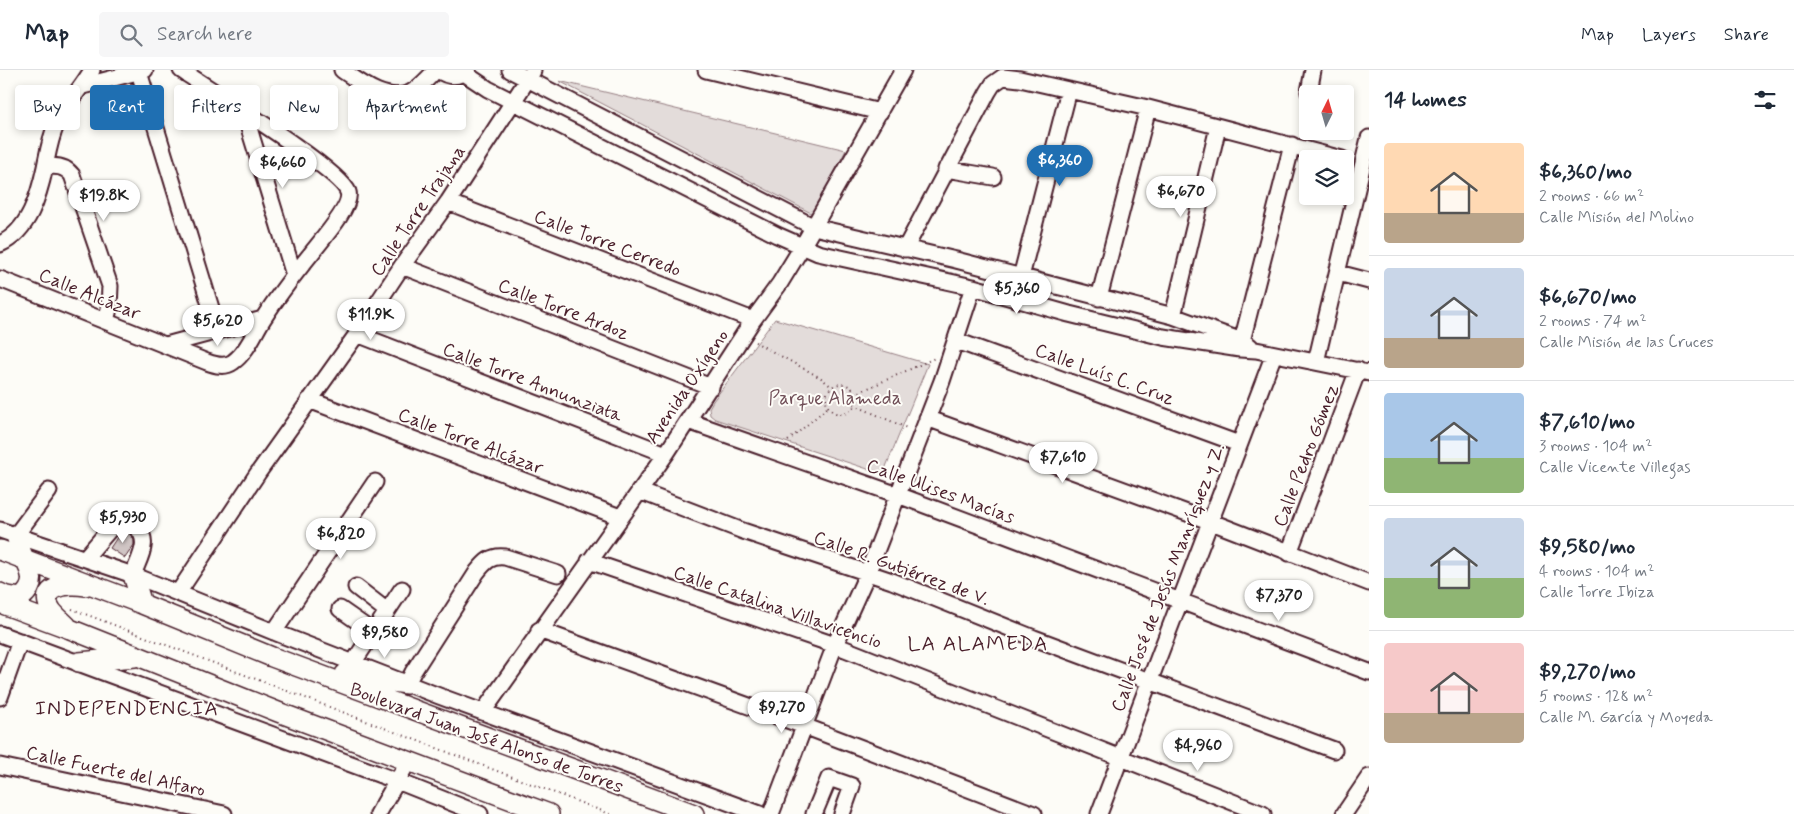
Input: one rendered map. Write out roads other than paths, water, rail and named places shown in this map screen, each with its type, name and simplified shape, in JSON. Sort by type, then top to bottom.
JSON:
[{"type":"main road","points":[[0,594],[21,598],[28,592],[31,586],[30,568],[8,532]]},
{"type":"main road","name":"Boulevard Juan José Alonso de Torres","points":[[0,550],[142,604],[272,657],[694,814]]},
{"type":"main road","points":[[133,575],[142,604]]},
{"type":"main road","points":[[70,628],[52,611],[48,600],[51,592],[58,586],[81,585],[106,590]]},
{"type":"main road","points":[[0,604],[70,628],[408,762],[549,814]]},
{"type":"main road","points":[[79,662],[139,656]]},
{"type":"main road","points":[[272,657],[369,679],[407,684]]},
{"type":"street","points":[[0,244],[16,234],[27,219],[36,200],[56,124],[92,70]]},
{"type":"street","name":"Calle Alcázar","points":[[181,70],[204,85]]},
{"type":"street","points":[[342,70],[375,90],[387,94],[400,95],[418,88],[437,70],[450,76],[466,72],[488,89],[802,247],[846,259],[973,286],[1068,314],[1162,337],[1241,345]]},
{"type":"street","points":[[510,70],[531,74],[660,148],[814,227],[956,260],[1174,316],[1256,350],[1364,372]]},
{"type":"street","points":[[706,70],[880,112]]},
{"type":"street","name":"Avenida Oxígeno","points":[[483,712],[539,630],[666,454],[780,283],[903,70]]},
{"type":"street","points":[[1310,85],[1313,70]]},
{"type":"street","points":[[83,86],[142,71],[218,331]]},
{"type":"street","name":"Calle Torre Trajana","points":[[178,593],[309,400],[448,202],[531,74]]},
{"type":"street","points":[[905,249],[988,92],[998,80],[1004,77],[1148,108],[1311,150]]},
{"type":"street","points":[[1021,277],[1069,90]]},
{"type":"street","points":[[1099,298],[1148,108]]},
{"type":"street","name":"Calle Alcázar","points":[[0,279],[207,362],[227,365],[246,348],[263,319],[294,275],[340,216],[348,201],[349,193],[339,179],[260,123]]},
{"type":"street","points":[[1174,316],[1218,127]]},
{"type":"street","points":[[250,130],[294,275]]},
{"type":"street","points":[[1316,362],[1369,138]]},
{"type":"street","points":[[1241,345],[1292,145]]},
{"type":"street","points":[[649,170],[660,148]]},
{"type":"street","points":[[1354,162],[1362,164]]},
{"type":"street","points":[[45,168],[54,166],[62,168],[68,170],[72,175],[110,286],[109,309],[106,321]]},
{"type":"street","points":[[946,169],[993,177]]},
{"type":"street","name":"Calle Torre Cerredo","points":[[448,202],[754,320]]},
{"type":"street","name":"Calle Torre Ardoz","points":[[402,266],[711,387]]},
{"type":"street","points":[[1338,273],[1369,280]]},
{"type":"street","points":[[771,814],[835,645],[868,572],[898,495],[957,340],[973,286]]},
{"type":"street","points":[[166,346],[263,319]]},
{"type":"street","name":"Calle Torre Annunziata","points":[[357,334],[666,454]]},
{"type":"street","name":"Calle Luís C. Cruz","points":[[957,340],[1239,444]]},
{"type":"street","name":"Calle José de Jesús Manríquez y Z.","points":[[1099,814],[1274,354]]},
{"type":"street","name":"Calle Pedro Gómez","points":[[1289,553],[1364,372]]},
{"type":"street","name":"Calle Torre Alcázar","points":[[309,400],[620,517]]},
{"type":"street","points":[[927,418],[1209,521],[1369,583]]},
{"type":"street","name":"Calle Ulises Macías","points":[[688,421],[898,495],[1369,672]]},
{"type":"street","points":[[274,632],[375,482]]},
{"type":"street","points":[[49,491],[8,532],[133,575],[407,684],[760,814]]},
{"type":"street","name":"Calle R. Gutiérrez de V.","points":[[639,491],[751,534],[868,572],[1034,638],[1334,750]]},
{"type":"street","points":[[85,558],[116,522],[126,521],[140,530],[144,540],[144,546],[133,575]]},
{"type":"street","points":[[407,684],[412,672],[477,572],[490,558],[505,557],[558,574]]},
{"type":"street","name":"Calle Catalina Villavicencio","points":[[589,561],[835,645],[1263,814]]},
{"type":"street","points":[[356,587],[387,611]]},
{"type":"street","points":[[353,663],[402,589]]},
{"type":"street","points":[[340,609],[373,632]]},
{"type":"street","points":[[539,630],[804,726],[1034,814]]},
{"type":"street","points":[[0,634],[397,781],[480,814]]},
{"type":"street","points":[[1,693],[20,641]]},
{"type":"street","points":[[378,814],[408,762]]},
{"type":"street","name":"Calle Fuerte del Alfaro","points":[[0,766],[224,814]]},
{"type":"street","points":[[1344,814],[1369,776]]},
{"type":"street","points":[[814,814],[829,778],[852,786],[842,814]]},
{"type":"street","points":[[452,803],[460,781]]},
{"type":"district","name":"LA ALAMEDA","points":[[978,643]]},
{"type":"district","name":"INDEPENDENCIA","points":[[127,708]]},
{"type":"park label","name":"Parque Alameda","points":[[835,397]]}]
